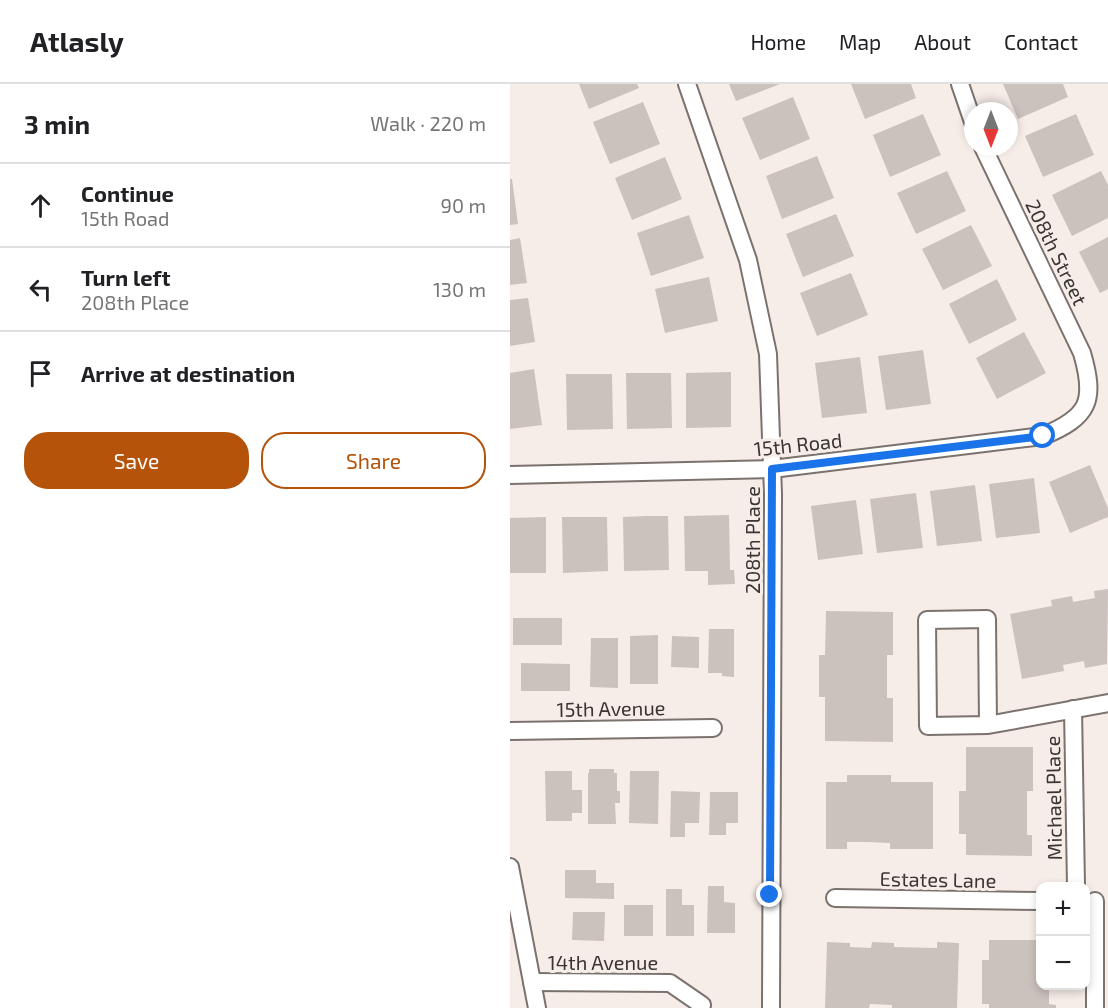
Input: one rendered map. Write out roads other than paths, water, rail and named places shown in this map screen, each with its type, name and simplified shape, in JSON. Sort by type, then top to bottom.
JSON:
[{"type":"street","name":"208th Place","points":[[687,84],[748,260],[768,354],[772,469],[771,1008]]},
{"type":"street","points":[[960,84],[966,102]]},
{"type":"street","name":"208th Street","points":[[987,156],[1082,353],[1088,373],[1089,395],[1081,412]]},
{"type":"street","name":"15th Road","points":[[510,475],[772,469],[1043,436],[1066,426],[1081,412]]},
{"type":"street","points":[[988,725],[987,619],[927,620],[928,726],[988,725],[1108,703]]},
{"type":"street","name":"Michael Place","points":[[1073,709],[1076,882]]},
{"type":"street","name":"15th Avenue","points":[[510,731],[713,728]]},
{"type":"street","points":[[510,867],[537,1008]]},
{"type":"street","name":"Estates Lane","points":[[835,898],[1036,901]]},
{"type":"street","points":[[1095,1008],[1096,901]]},
{"type":"street","name":"14th Avenue","points":[[532,982],[670,983],[702,1005]]}]
